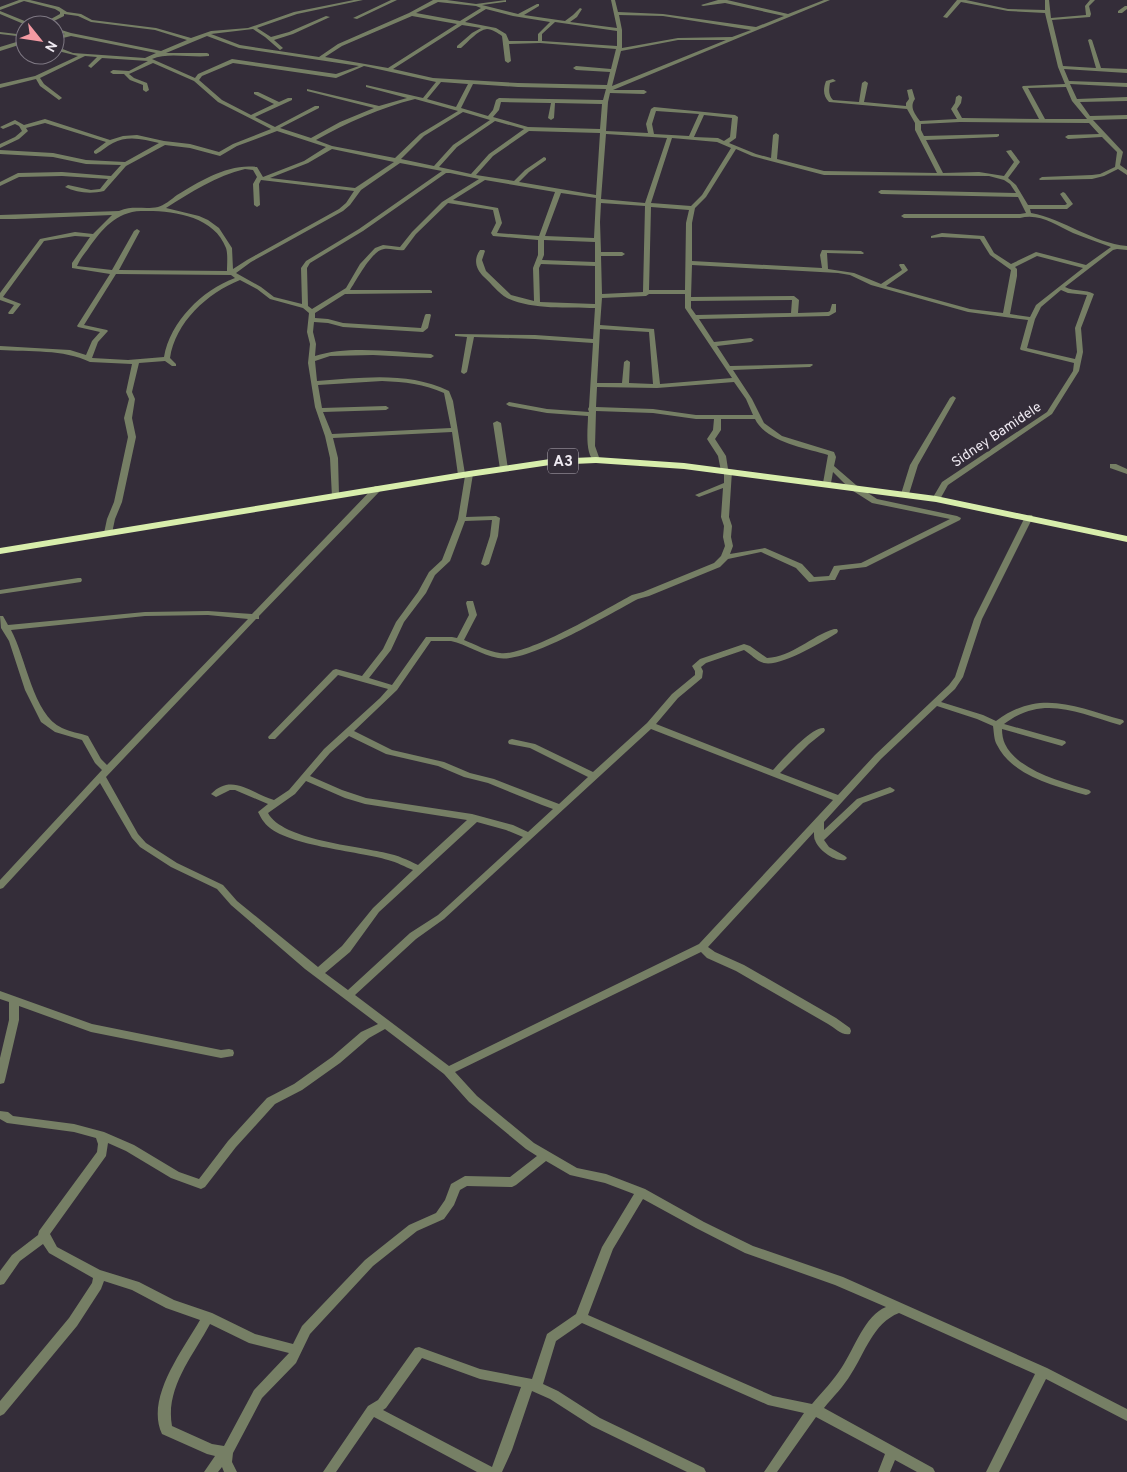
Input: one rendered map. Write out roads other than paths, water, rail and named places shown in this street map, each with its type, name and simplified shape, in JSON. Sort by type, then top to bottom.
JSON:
[{"type":"highway","name":"A3","points":[[0,551],[378,488],[550,462],[596,460],[634,461],[726,471],[905,494],[1127,538]]},
{"type":"street","points":[[1,12],[24,0],[57,8],[62,12],[79,15],[102,24],[130,24],[156,29],[191,40]]},
{"type":"street","points":[[113,72],[128,72],[163,53],[207,34],[254,28],[296,13],[360,0]]},
{"type":"street","points":[[354,18],[396,0]]},
{"type":"street","points":[[319,58],[436,0],[476,5],[518,16],[620,30]]},
{"type":"street","points":[[596,460],[591,446],[591,412],[598,306],[598,199],[604,102],[619,49],[620,30],[613,0]]},
{"type":"street","points":[[703,5],[723,0],[789,16]]},
{"type":"street","points":[[607,89],[828,0]]},
{"type":"street","points":[[945,17],[960,0],[1008,10],[1046,11]]},
{"type":"street","points":[[1047,0],[1046,11],[1050,19],[1060,67],[1066,83],[1075,101],[1121,154],[1117,163],[1118,167]]},
{"type":"street","points":[[1050,19],[1088,16],[1087,6],[1094,0]]},
{"type":"street","points":[[476,5],[482,2],[504,1]]},
{"type":"street","points":[[518,16],[537,5]]},
{"type":"street","points":[[1120,12],[1127,7]]},
{"type":"street","points":[[389,70],[484,8]]},
{"type":"street","points":[[566,22],[575,16],[580,9]]},
{"type":"street","points":[[1,12],[15,18]]},
{"type":"street","points":[[617,13],[637,12],[757,29]]},
{"type":"street","points":[[411,14],[498,31],[504,35],[508,61]]},
{"type":"street","points":[[663,25],[667,16]]},
{"type":"street","points":[[271,39],[328,17]]},
{"type":"street","points":[[540,42],[540,34],[554,21]]},
{"type":"street","points":[[254,28],[271,39],[280,48]]},
{"type":"street","points":[[459,48],[474,34],[486,28]]},
{"type":"street","points":[[65,32],[176,56],[207,55]]},
{"type":"street","points":[[0,33],[15,35]]},
{"type":"street","points":[[65,36],[71,34]]},
{"type":"street","points":[[207,34],[239,46],[389,70],[439,81],[644,92]]},
{"type":"street","points":[[506,42],[540,42],[619,49],[678,39],[733,39]]},
{"type":"street","points":[[1090,40],[1099,70]]},
{"type":"street","points":[[0,49],[15,44]]},
{"type":"street","points":[[65,52],[151,60],[196,80],[215,98],[250,117],[276,129],[331,147],[436,167],[444,171],[559,190],[598,199],[692,208]]},
{"type":"street","points":[[0,86],[37,77],[86,54]]},
{"type":"street","points":[[91,66],[101,56]]},
{"type":"street","points":[[196,80],[200,75],[242,56]]},
{"type":"street","points":[[232,61],[336,76],[362,66]]},
{"type":"street","points":[[1060,67],[1127,71]]},
{"type":"street","points":[[576,68],[613,71]]},
{"type":"street","points":[[128,72],[127,75],[145,84],[146,90]]},
{"type":"street","points":[[37,77],[42,85],[59,98]]},
{"type":"street","points":[[425,98],[439,81]]},
{"type":"street","points":[[833,81],[828,82],[827,86],[826,94],[829,100],[909,108]]},
{"type":"street","points":[[119,213],[94,236],[74,267],[113,272],[232,273],[249,261],[341,210],[350,202],[358,190],[398,160],[422,135],[460,109],[471,82]]},
{"type":"street","points":[[861,104],[866,83]]},
{"type":"street","points":[[1043,121],[1025,87],[1066,83],[1127,85]]},
{"type":"street","points":[[368,86],[412,97],[425,98],[528,129],[603,131],[691,137],[726,142],[754,155],[824,173],[987,175],[1005,178],[1013,183],[1029,214]]},
{"type":"street","points":[[308,90],[380,108]]},
{"type":"street","points":[[910,90],[912,99],[909,103],[909,108],[918,123],[918,130],[941,175]]},
{"type":"street","points":[[256,93],[278,104]]},
{"type":"street","points":[[310,141],[342,124],[412,97]]},
{"type":"street","points":[[958,98],[954,109],[960,120]]},
{"type":"street","points":[[250,117],[290,99]]},
{"type":"street","points":[[1075,101],[1127,99]]},
{"type":"street","points":[[436,167],[455,146],[492,119],[499,100],[553,103],[604,102]]},
{"type":"street","points":[[551,118],[553,103]]},
{"type":"street","points":[[96,152],[123,136],[190,146],[220,154],[236,145],[276,129],[317,107]]},
{"type":"street","points":[[651,135],[649,124],[654,109],[735,117],[733,138],[726,142]]},
{"type":"street","points":[[691,137],[702,114]]},
{"type":"street","points":[[918,123],[960,120],[1043,121],[1127,117]]},
{"type":"street","points":[[22,127],[45,121],[110,142]]},
{"type":"street","points":[[0,146],[24,133],[25,130],[15,122],[3,127]]},
{"type":"street","points":[[473,175],[491,155],[528,129]]},
{"type":"street","points":[[774,160],[776,135]]},
{"type":"street","points":[[923,138],[997,135]]},
{"type":"street","points":[[1068,137],[1103,135]]},
{"type":"street","points":[[647,292],[648,204],[670,136]]},
{"type":"street","points":[[68,187],[95,192],[104,188],[125,164],[164,143]]},
{"type":"street","points":[[1115,145],[1125,145]]},
{"type":"street","points":[[735,146],[704,196],[692,208],[689,223],[688,308],[749,399],[761,424],[779,438],[829,452],[832,457],[827,483]]},
{"type":"street","points":[[257,205],[256,184],[262,178],[306,162],[331,147]]},
{"type":"street","points":[[0,152],[53,155],[86,162],[125,164]]},
{"type":"street","points":[[1005,178],[1017,162],[1009,152]]},
{"type":"street","points":[[515,183],[527,171],[544,159]]},
{"type":"street","points":[[163,209],[164,206],[186,192],[223,173],[251,167],[256,168],[262,178]]},
{"type":"street","points":[[1118,167],[1127,173]]},
{"type":"street","points":[[1042,179],[1102,176],[1118,167]]},
{"type":"street","points":[[304,307],[304,268],[308,262],[329,251],[404,202],[444,171]]},
{"type":"street","points":[[0,184],[18,175],[62,174],[113,178]]},
{"type":"street","points":[[262,178],[358,190]]},
{"type":"street","points":[[346,292],[362,265],[374,251],[383,247],[402,249],[414,233],[447,201],[484,178]]},
{"type":"street","points":[[537,302],[536,268],[539,262],[541,238],[559,190]]},
{"type":"street","points":[[881,192],[1019,195]]},
{"type":"street","points":[[1026,207],[1067,207],[1070,204],[1064,194]]},
{"type":"street","points":[[447,201],[496,209],[499,223],[494,233],[496,235],[598,240]]},
{"type":"street","points":[[0,216],[35,218],[98,212],[119,213],[143,209],[163,209],[197,217],[206,220],[217,229],[228,248],[229,269],[232,273],[260,288],[272,298],[304,307],[312,312]]},
{"type":"street","points":[[904,216],[1020,216],[1029,214],[1044,217],[1116,247],[1127,248]]},
{"type":"street","points":[[89,358],[95,341],[105,330],[83,328],[80,324],[122,260],[138,231]]},
{"type":"street","points":[[11,313],[18,305],[17,302],[0,297],[42,240],[75,234],[94,236]]},
{"type":"street","points":[[933,237],[942,235],[982,237],[992,254],[1011,266],[1014,270],[1014,276],[1006,316]]},
{"type":"street","points":[[1079,362],[1023,349],[1032,320],[1036,310],[1044,300],[1116,247]]},
{"type":"street","points":[[482,251],[479,254],[482,272],[509,296],[537,302],[598,306]]},
{"type":"street","points":[[825,270],[824,251],[861,253]]},
{"type":"street","points":[[598,254],[622,254]]},
{"type":"street","points":[[1011,266],[1036,254],[1088,267]]},
{"type":"street","points":[[539,262],[599,264]]},
{"type":"street","points":[[689,263],[846,272],[882,286],[970,311],[1032,320]]},
{"type":"street","points":[[882,286],[905,270],[902,264]]},
{"type":"street","points":[[167,359],[174,335],[184,319],[200,303],[230,281],[240,278]]},
{"type":"street","name":"Sidney Bamidele","points":[[936,499],[945,484],[1050,413],[1067,387],[1079,362],[1078,328],[1091,294],[1068,291],[1061,288]]},
{"type":"street","points":[[335,495],[334,458],[314,384],[310,332],[312,312],[346,292],[430,292]]},
{"type":"street","points":[[598,296],[646,294],[647,292],[794,298],[796,300],[794,314]]},
{"type":"street","points":[[694,317],[829,314],[833,312],[834,305]]},
{"type":"street","points":[[311,320],[328,321],[343,325],[422,330],[425,328],[428,315]]},
{"type":"street","points":[[597,327],[652,330],[657,386]]},
{"type":"street","points":[[457,335],[596,341]]},
{"type":"street","points":[[464,372],[471,336]]},
{"type":"street","points":[[713,344],[750,340]]},
{"type":"street","points":[[0,348],[70,352],[102,361],[136,362],[167,359],[174,365]]},
{"type":"street","points":[[311,360],[329,354],[431,356]]},
{"type":"street","points":[[108,533],[118,502],[132,437],[128,418],[132,399],[129,392],[136,362]]},
{"type":"street","points":[[625,385],[627,362]]},
{"type":"street","points":[[729,368],[810,365]]},
{"type":"street","points":[[314,384],[400,380],[414,381],[447,392],[465,475],[462,518],[446,561],[432,574],[422,593],[400,622],[387,650],[364,679]]},
{"type":"street","points":[[593,385],[657,386],[736,380]]},
{"type":"street","points":[[905,494],[914,465],[953,398]]},
{"type":"street","points":[[509,404],[548,411],[653,411],[718,418],[757,417]]},
{"type":"street","points":[[320,410],[386,408]]},
{"type":"street","points":[[420,870],[390,857],[290,835],[279,830],[263,816],[263,812],[270,805],[292,792],[306,778],[323,755],[394,688],[429,639],[444,638],[499,656],[512,655],[530,650],[574,630],[626,600],[669,586],[717,565],[725,557],[729,546],[727,538],[728,526],[725,517],[726,471],[722,456],[711,439],[717,430],[718,418]]},
{"type":"street","points":[[497,423],[504,469]]},
{"type":"street","points":[[329,436],[455,430]]},
{"type":"street","points":[[1113,466],[1127,472]]},
{"type":"street","points":[[725,557],[762,550],[799,566],[812,580],[832,578],[837,568],[863,565],[957,518],[875,501],[852,487],[831,467]]},
{"type":"street","points":[[699,495],[727,484]]},
{"type":"street","points":[[0,886],[104,773],[378,488]]},
{"type":"street","points":[[448,1071],[587,1005],[702,946],[878,757],[952,688],[959,677],[978,619],[1028,517]]},
{"type":"street","points":[[462,518],[496,518],[494,536],[485,564]]},
{"type":"street","points":[[0,592],[78,580]]},
{"type":"street","points":[[459,642],[473,616],[470,603]]},
{"type":"street","points":[[5,628],[145,614],[208,613],[256,617]]},
{"type":"street","points":[[0,618],[13,641],[29,690],[44,720],[58,730],[85,738],[98,760],[135,836],[143,845],[174,865],[220,887],[234,903],[318,973],[448,1071],[473,1099],[530,1146],[574,1172],[606,1179],[641,1192],[749,1250],[789,1265],[819,1273],[883,1307],[898,1308],[1043,1372],[1127,1415]]},
{"type":"street","points":[[349,996],[414,936],[441,917],[528,835],[650,725],[675,696],[699,676],[696,666],[703,661],[744,647],[764,660],[769,661],[782,657],[834,631]]},
{"type":"street","points":[[272,737],[336,672],[394,688]]},
{"type":"street","points":[[936,703],[980,717],[997,725],[1062,743]]},
{"type":"street","points":[[997,725],[1008,714],[1021,707],[1035,704],[1069,708],[1120,722]]},
{"type":"street","points":[[650,725],[839,799]]},
{"type":"street","points":[[997,725],[1002,748],[1020,765],[1037,776],[1086,792]]},
{"type":"street","points":[[774,774],[820,730]]},
{"type":"street","points":[[349,732],[389,752],[441,764],[559,807]]},
{"type":"street","points":[[512,742],[532,746],[594,776]]},
{"type":"street","points":[[306,778],[371,802],[504,825],[528,835]]},
{"type":"street","points":[[216,794],[234,786],[270,805]]},
{"type":"street","points":[[819,840],[860,801],[890,790]]},
{"type":"street","points":[[318,973],[346,949],[374,912],[474,819]]},
{"type":"street","points":[[819,821],[819,840],[826,849],[842,858]]},
{"type":"street","points":[[702,946],[711,955],[755,977],[832,1021],[846,1032]]},
{"type":"street","points":[[0,996],[90,1028],[221,1054],[229,1053]]},
{"type":"street","points":[[0,1080],[14,1020],[14,1001]]},
{"type":"street","points":[[0,1115],[4,1115],[10,1120],[74,1128],[100,1135],[130,1148],[175,1175],[201,1184],[232,1144],[271,1101],[298,1087],[336,1060],[365,1035],[386,1024]]},
{"type":"street","points":[[100,1135],[103,1144],[102,1153],[43,1234],[53,1250],[100,1275],[135,1286],[170,1304],[208,1317],[253,1339],[297,1350]]},
{"type":"street","points":[[210,1472],[227,1452],[258,1394],[292,1359],[306,1330],[369,1263],[413,1228],[440,1216],[450,1202],[455,1188],[465,1181],[512,1182],[546,1156]]},
{"type":"street","points":[[496,1472],[505,1454],[517,1413],[532,1385],[551,1338],[582,1317],[608,1247],[641,1192]]},
{"type":"street","points":[[0,1280],[16,1258],[45,1236]]},
{"type":"street","points":[[0,1410],[73,1322],[97,1285],[100,1275]]},
{"type":"street","points":[[770,1472],[846,1372],[883,1307]]},
{"type":"street","points":[[208,1317],[186,1353],[169,1388],[163,1420],[166,1430],[212,1450],[227,1452]]},
{"type":"street","points":[[582,1317],[772,1401],[816,1410],[929,1472]]},
{"type":"street","points":[[329,1472],[372,1410],[382,1404],[419,1352],[480,1374],[532,1385],[554,1395],[596,1422],[700,1472]]},
{"type":"street","points":[[992,1472],[1043,1372]]},
{"type":"street","points":[[372,1410],[489,1472]]},
{"type":"street","points":[[227,1452],[226,1462],[232,1472]]},
{"type":"street","points":[[884,1472],[892,1452]]}]
